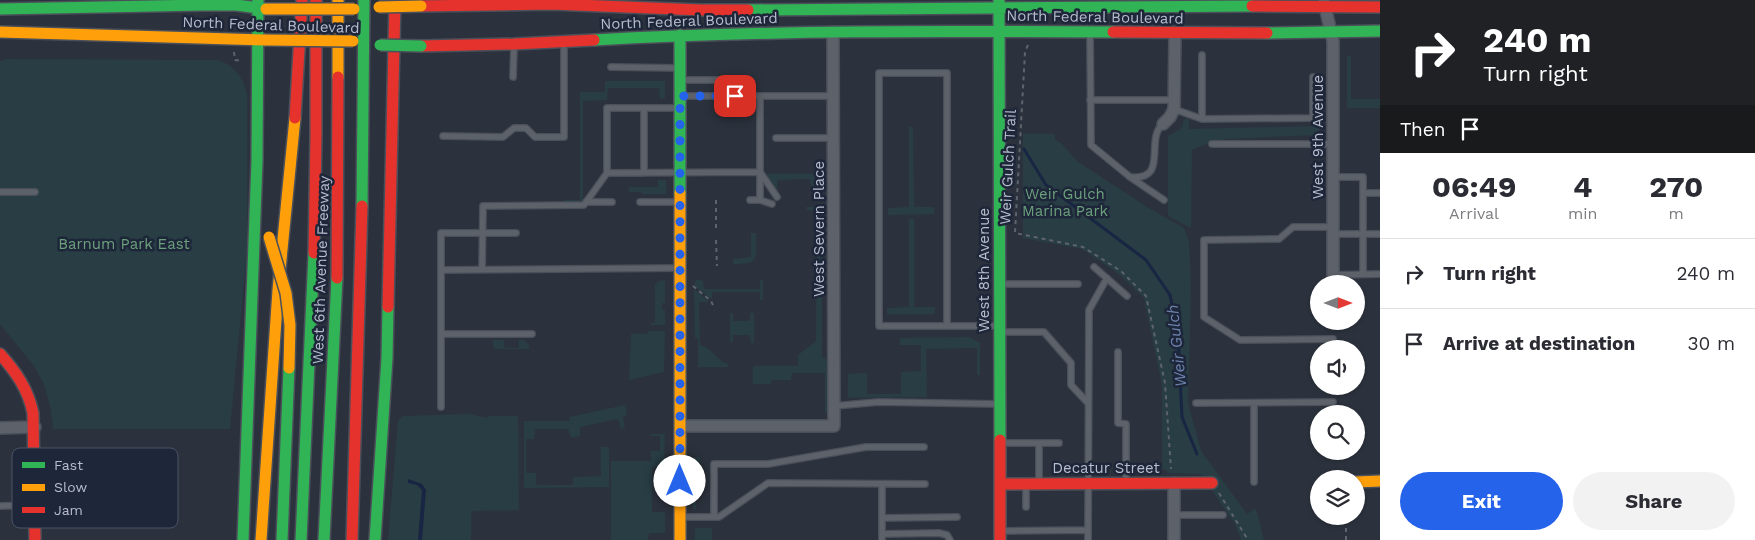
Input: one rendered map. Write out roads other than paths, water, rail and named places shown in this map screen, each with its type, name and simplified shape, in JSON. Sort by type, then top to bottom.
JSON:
[{"type":"main road","points":[[261,540],[278,290],[298,77],[302,0]]},
{"type":"main road","name":"West 6th Avenue Freeway","points":[[301,540],[313,312],[316,181],[316,0]]},
{"type":"main road","name":"West 6th Avenue Freeway","points":[[324,540],[335,356],[338,267],[338,0]]},
{"type":"main road","points":[[375,540],[387,358],[395,0]]},
{"type":"main road","name":"North Federal Boulevard","points":[[0,9],[51,10],[152,2],[261,6],[551,4],[701,10],[999,4],[1324,3],[1380,7]]},
{"type":"main road","points":[[352,540],[363,164],[364,4]]},
{"type":"main road","name":"West 8th Avenue","points":[[999,4],[1000,535]]},
{"type":"main road","points":[[243,540],[262,40],[261,6]]},
{"type":"main road","points":[[680,540],[680,35],[701,10]]},
{"type":"main road","name":"North Federal Boulevard","points":[[0,34],[353,41],[384,46],[421,46],[514,44],[680,35],[833,32],[1331,33],[1380,31]]},
{"type":"main road","points":[[257,161],[263,218],[284,280],[290,322],[282,540]]},
{"type":"main road","points":[[234,482],[253,264]]},
{"type":"main road","points":[[0,354],[28,391],[35,427],[35,448]]},
{"type":"main road","points":[[366,540],[381,434]]},
{"type":"main road","points":[[1365,482],[1380,481]]},
{"type":"main road","name":"Decatur Street","points":[[1000,484],[1212,483]]},
{"type":"street","name":"West 9th Avenue","points":[[1324,3],[1333,41],[1333,275]]},
{"type":"street","name":"West Severn Place","points":[[680,426],[834,426],[833,32]]},
{"type":"street","points":[[1163,124],[1170,117],[1175,104],[1175,33]]},
{"type":"street","points":[[0,428],[35,427]]},
{"type":"street","points":[[1174,483],[1174,540]]},
{"type":"lane","points":[[1090,32],[1091,145],[1130,177],[1164,200]]},
{"type":"lane","points":[[443,136],[503,137],[514,128],[526,128],[535,137],[564,137],[564,41]]},
{"type":"lane","points":[[513,77],[514,44]]},
{"type":"lane","points":[[1202,55],[1202,119]]},
{"type":"lane","points":[[611,67],[680,68]]},
{"type":"lane","points":[[947,326],[947,73],[879,73],[879,326],[947,326],[1044,332],[1071,363],[1071,385],[1088,403]]},
{"type":"lane","points":[[1090,100],[1175,104],[1202,119],[1313,118],[1313,77]]},
{"type":"lane","points":[[680,80],[737,80]]},
{"type":"lane","points":[[680,96],[834,96]]},
{"type":"lane","points":[[760,96],[760,200]]},
{"type":"lane","points":[[482,269],[483,206],[584,205],[607,173],[607,108],[680,108]]},
{"type":"lane","points":[[644,108],[644,173]]},
{"type":"lane","points":[[1130,177],[1140,177],[1150,172],[1154,165],[1157,130],[1163,124]]},
{"type":"lane","points":[[776,138],[834,138]]},
{"type":"lane","points":[[1212,144],[1333,144]]},
{"type":"lane","points":[[607,173],[760,172]]},
{"type":"lane","points":[[760,172],[777,198]]},
{"type":"lane","points":[[1333,177],[1363,177],[1363,274]]},
{"type":"lane","points":[[0,192],[35,192]]},
{"type":"lane","points":[[1363,193],[1380,193]]},
{"type":"lane","points":[[750,200],[760,200],[772,204]]},
{"type":"lane","points":[[586,202],[612,202]]},
{"type":"lane","points":[[640,202],[680,202]]},
{"type":"lane","points":[[1310,340],[1240,340],[1204,317],[1204,240],[1279,239],[1293,227],[1380,234]]},
{"type":"lane","points":[[441,407],[441,233],[516,233]]},
{"type":"lane","points":[[1094,267],[1126,296]]},
{"type":"lane","points":[[441,270],[680,268]]},
{"type":"lane","points":[[1333,275],[1380,274]]},
{"type":"lane","points":[[1088,540],[1089,310],[1106,278]]},
{"type":"lane","points":[[999,284],[1078,284]]},
{"type":"lane","points":[[441,334],[532,334]]},
{"type":"lane","points":[[1118,352],[1118,424],[1126,424],[1126,483]]},
{"type":"lane","points":[[834,406],[887,402],[999,404]]},
{"type":"lane","points":[[1196,403],[1333,402]]},
{"type":"lane","points":[[1254,403],[1254,482]]},
{"type":"lane","points":[[1000,443],[1059,444]]},
{"type":"lane","points":[[1039,443],[1039,484]]},
{"type":"lane","points":[[714,517],[714,464],[768,464],[866,447],[924,447]]},
{"type":"lane","points":[[680,517],[719,517],[768,483],[925,484]]},
{"type":"lane","points":[[882,484],[882,537],[939,533],[947,535],[950,540]]},
{"type":"lane","points":[[1026,484],[1026,506]]},
{"type":"lane","points":[[1174,515],[1223,515]]},
{"type":"lane","points":[[882,518],[957,517]]},
{"type":"lane","points":[[1000,535],[1088,530]]},
{"type":"water","points":[[408,479],[422,484],[426,490],[422,540],[418,540],[422,490],[417,485],[408,483]]},
{"type":"waterway","name":"Weir Gulch","points":[[1024,149],[1046,185],[1146,260],[1170,295],[1178,334],[1182,417],[1197,454]]},
{"type":"park label","name":"Weir Gulch Marina Park","points":[[1065,202]]},
{"type":"park label","name":"Barnum Park East","points":[[124,244]]}]
